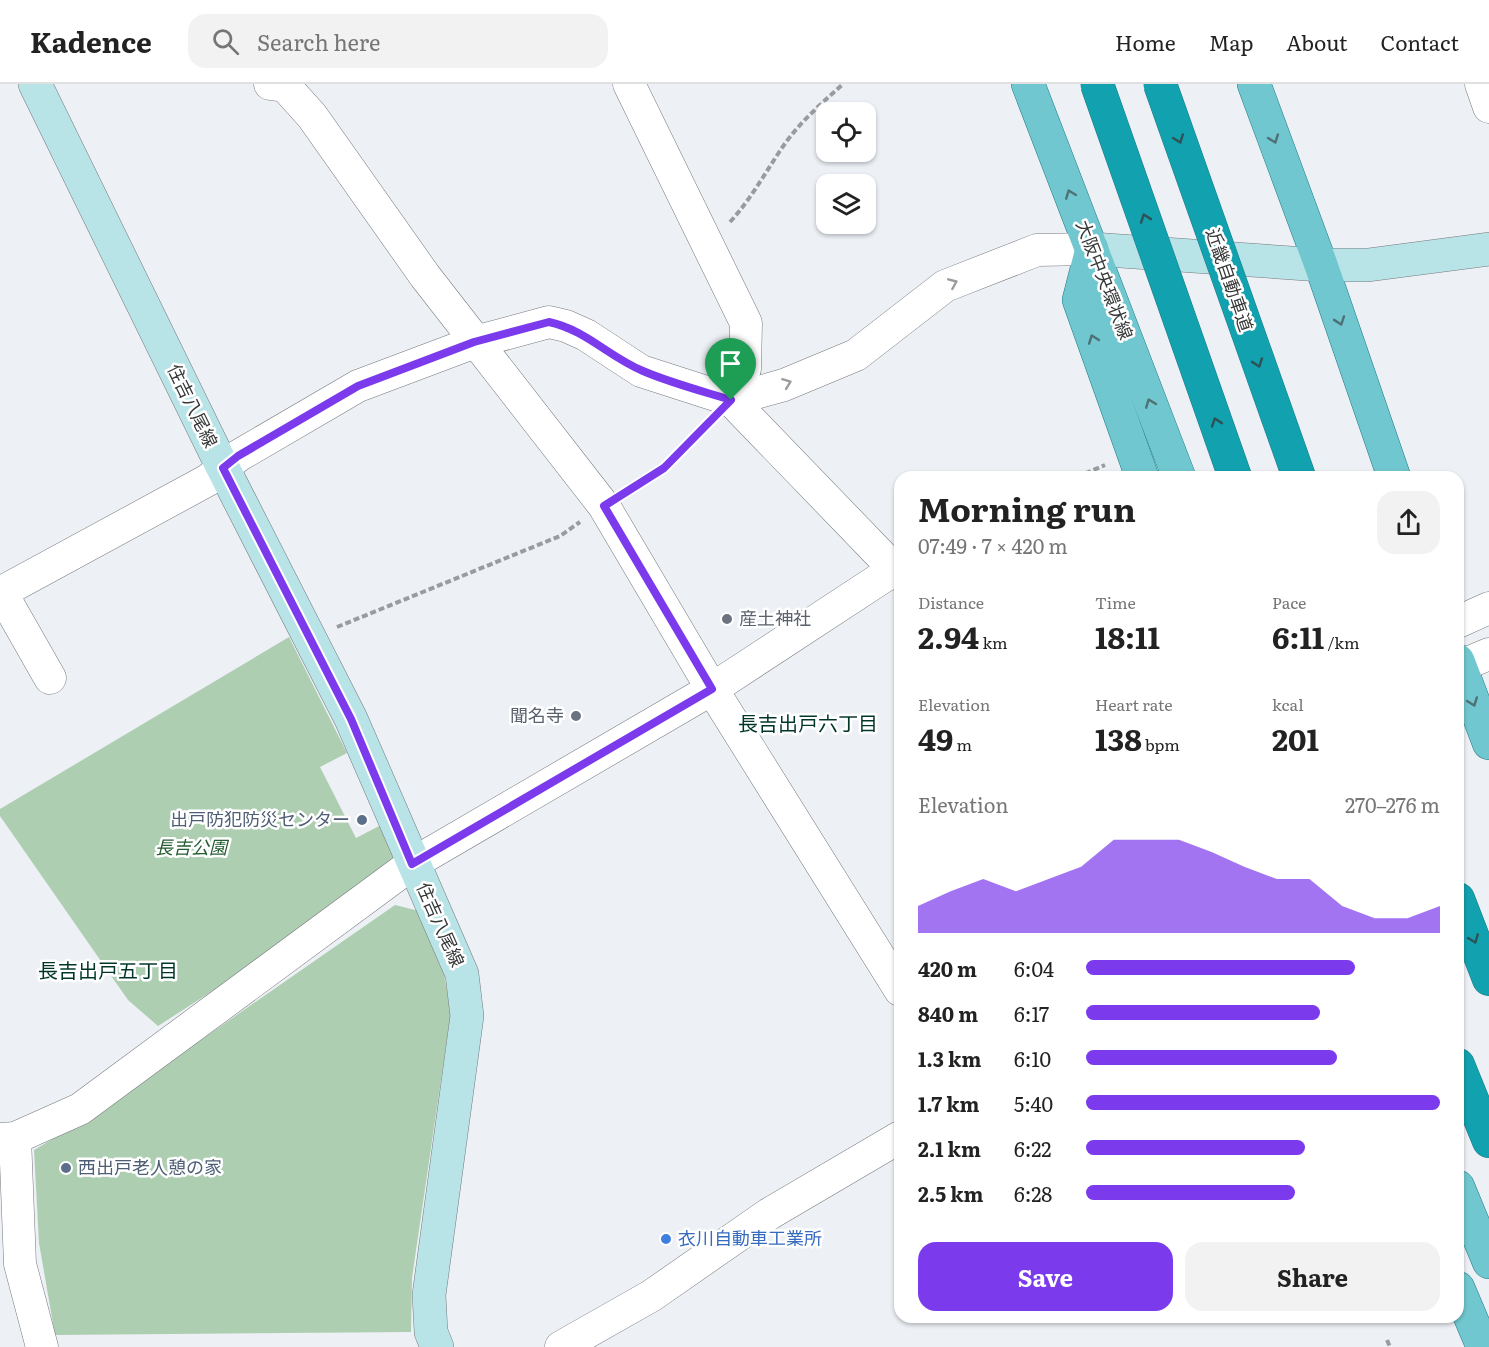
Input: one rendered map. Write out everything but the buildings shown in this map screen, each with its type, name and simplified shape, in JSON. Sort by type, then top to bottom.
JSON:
[{"type":"highway","points":[[1097,84],[1233,471]]},
{"type":"highway","name":"近畿自動車道","points":[[1160,84],[1297,471]]},
{"type":"highway","points":[[1464,914],[1489,979]]},
{"type":"highway","points":[[1464,1080],[1489,1141]]},
{"type":"main road","name":"住吉八尾線","points":[[35,84],[223,468],[351,719],[412,864],[462,974],[467,1016],[429,1295],[431,1332],[437,1347]]},
{"type":"main road","name":"大阪中央環状線","points":[[1028,84],[1177,471]]},
{"type":"main road","points":[[1254,84],[1321,265],[1392,471]]},
{"type":"main road","points":[[1140,471],[1079,300],[1092,249],[1321,265],[1368,265],[1489,249]]},
{"type":"main road","points":[[1469,660],[1488,735]]},
{"type":"main road","points":[[1464,1202],[1489,1262]]},
{"type":"main road","points":[[1464,1302],[1484,1347]]},
{"type":"street","points":[[270,84],[285,86],[312,116],[474,342],[525,402],[604,506],[712,689],[894,980]]},
{"type":"street","points":[[629,84],[687,201],[706,246],[746,323],[745,369],[731,400]]},
{"type":"street","points":[[1481,84],[1489,107]]},
{"type":"street","points":[[731,400],[784,385],[856,355],[945,286],[1037,250],[1092,249]]},
{"type":"street","points":[[50,678],[1,592],[208,480],[238,456],[358,386],[474,342],[549,322],[566,326],[586,335],[641,370],[731,400],[894,569]]},
{"type":"street","points":[[42,1347],[20,1264],[8,1138],[80,1109],[412,864],[712,689],[894,574]]},
{"type":"street","points":[[1464,619],[1489,608]]},
{"type":"street","points":[[561,1347],[651,1296],[769,1214],[894,1141]]},
{"type":"path","points":[[706,246],[748,202],[785,143],[817,107],[843,84]]},
{"type":"path","points":[[310,638],[560,536],[664,468],[731,400]]},
{"type":"path","points":[[1387,1340],[1390,1347]]},
{"type":"green space","name":"長吉公園","points":[[289,637],[347,753],[320,767],[356,838],[383,824],[396,849],[388,878],[158,1026],[128,1000],[0,816],[0,809]]},
{"type":"green space","points":[[395,905],[419,911],[441,959],[451,1011],[412,1278],[411,1332],[55,1335],[39,1243],[34,1150],[90,1117]]},
{"type":"place","name":"産土神社","points":[[727,619]]},
{"type":"place","name":"聞名寺","points":[[576,716]]},
{"type":"place","name":"出戸防犯防災センター","points":[[362,820]]},
{"type":"place","name":"西出戸老人憩の家","points":[[66,1168]]},
{"type":"place","name":"衣川自動車工業所","points":[[666,1239]]},
{"type":"district","name":"長吉出戸六丁目","points":[[808,724]]},
{"type":"district","name":"長吉出戸五丁目","points":[[108,971]]},
{"type":"route","points":[[549,322],[566,326],[586,335],[641,370],[731,400],[664,468],[604,506],[689,646],[712,689],[412,864],[351,719],[223,468],[238,456],[358,386],[474,342],[549,322]]}]
